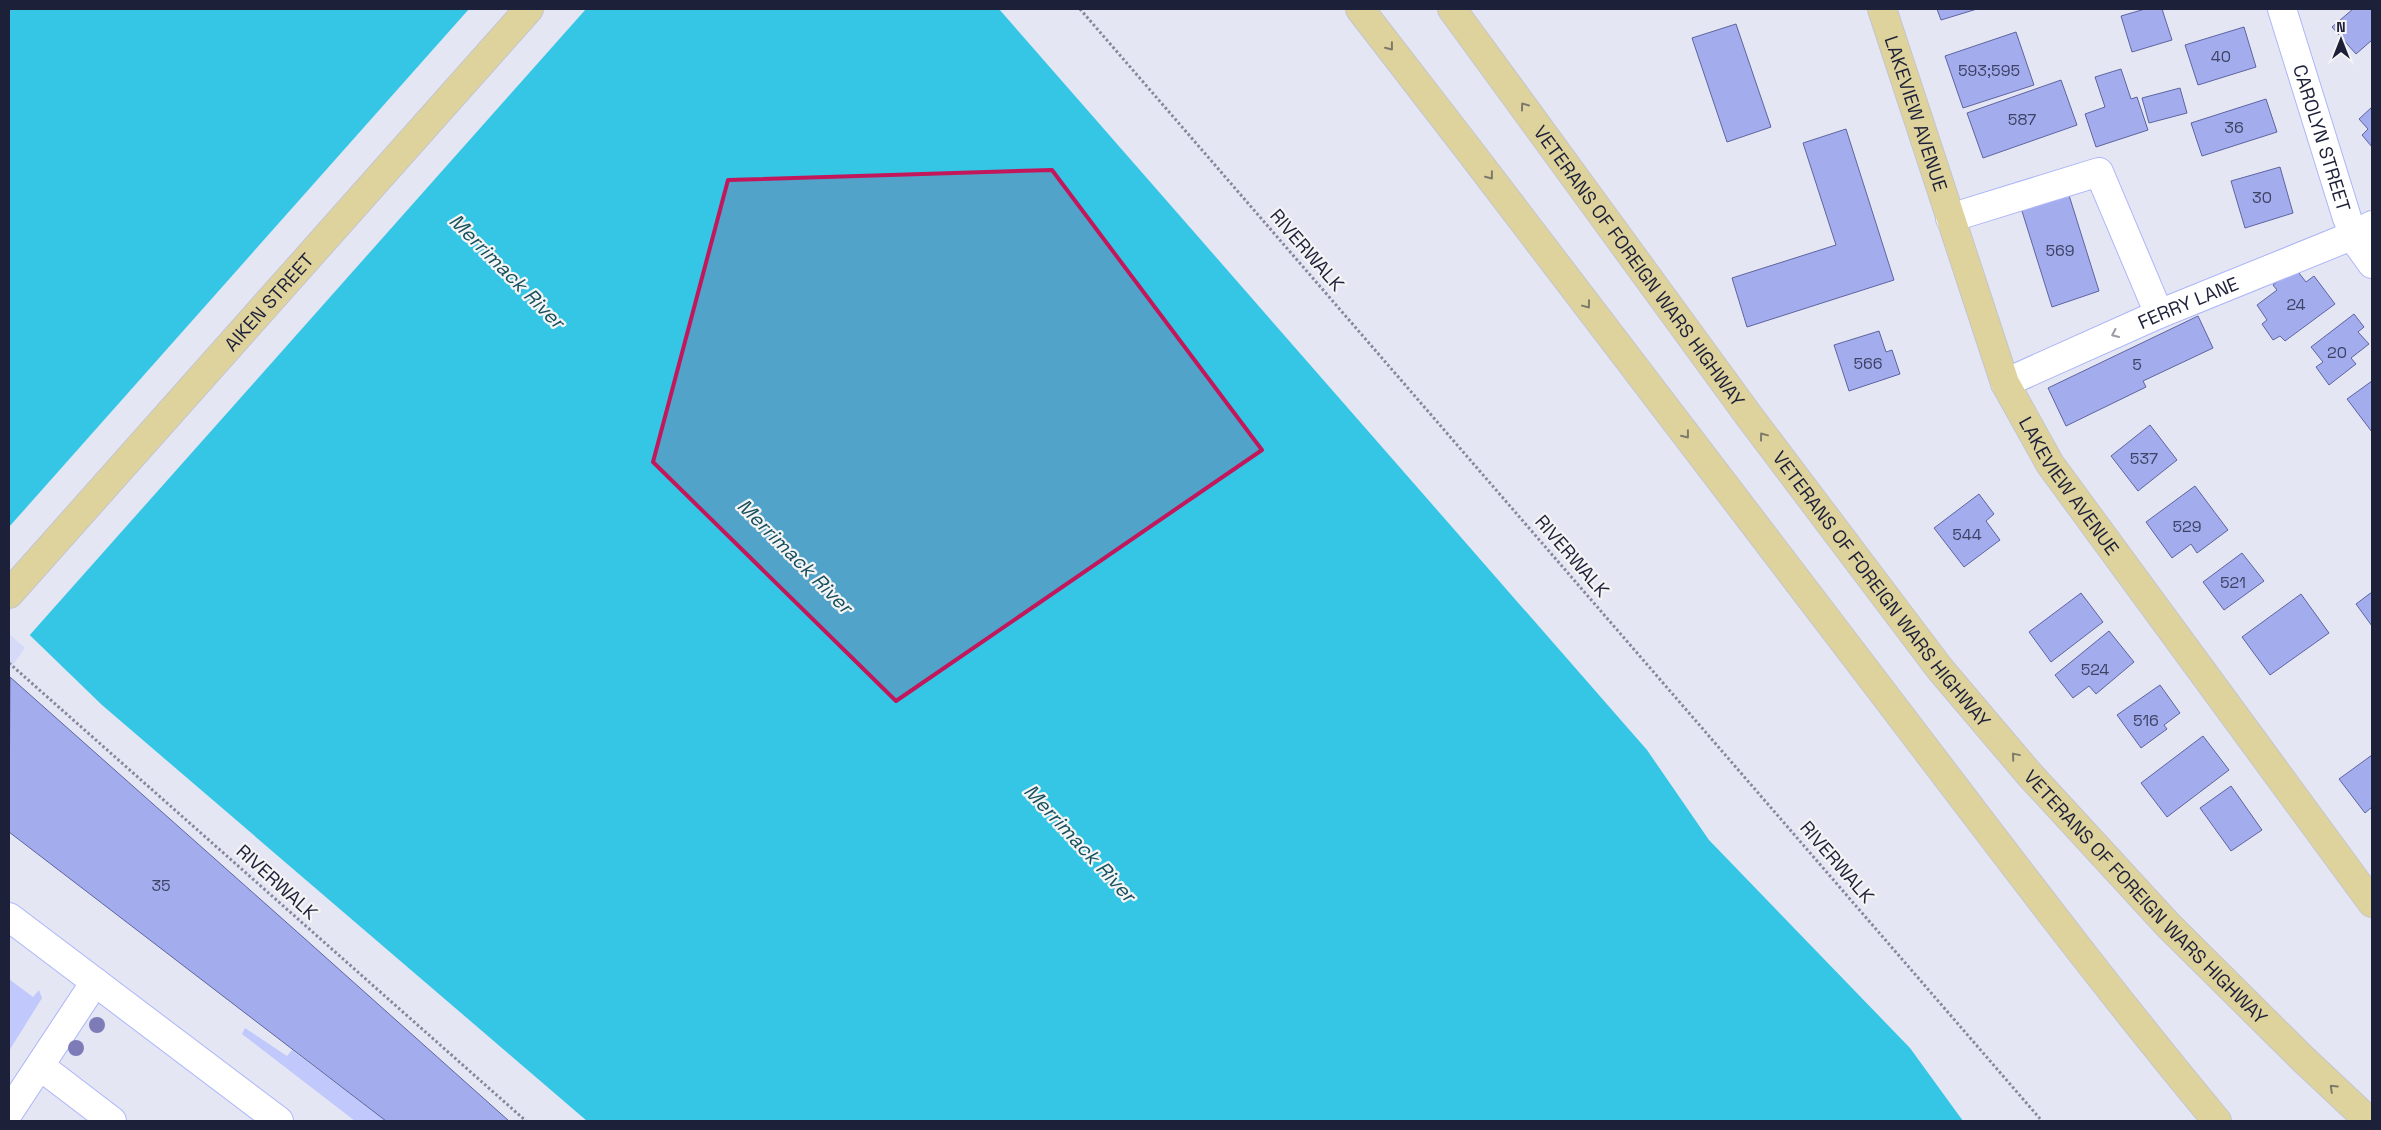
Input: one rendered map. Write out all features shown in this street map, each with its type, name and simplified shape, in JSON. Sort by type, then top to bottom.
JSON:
[{"type":"main road","name":"AIKEN STREET","points":[[9,594],[529,9]]},
{"type":"main road","points":[[1360,9],[1521,216],[1982,824],[2217,1121]]},
{"type":"main road","name":"VETERANS OF FOREIGN WARS HIGHWAY","points":[[1452,9],[1749,416],[1940,669],[2030,775],[2168,925],[2302,1058],[2369,1121]]},
{"type":"main road","name":"LAKEVIEW AVENUE","points":[[1882,9],[2005,383],[2050,464],[2368,888]]},
{"type":"street","name":"CAROLYN STREET","points":[[2282,9],[2363,230],[2372,264]]},
{"type":"street","points":[[1950,218],[2099,172],[2159,314]]},
{"type":"street","name":"FERRY LANE","points":[[2005,383],[2159,314],[2363,230]]},
{"type":"street","points":[[9,917],[280,1121]]},
{"type":"street","points":[[9,1112],[95,982]]},
{"type":"street","points":[[40,1066],[112,1121]]},
{"type":"path","name":"RIVERWALK","points":[[1080,9],[2042,1121]]},
{"type":"path","name":"RIVERWALK","points":[[9,663],[526,1121]]},
{"type":"highlighted area","points":[[1052,170],[1262,450],[896,701],[653,462],[728,180]]},
{"type":"shaded area","points":[[9,634],[25,648],[9,670]]},
{"type":"shaded area","points":[[9,979],[33,997],[39,990],[42,998],[9,1051]]},
{"type":"shaded area","points":[[245,1028],[287,1056],[292,1050],[386,1121],[355,1121],[242,1034]]},
{"type":"water","name":"Merrimack River","points":[[9,9],[999,9],[1647,750],[1709,840],[1910,1048],[1963,1121],[587,1121],[102,705],[9,615]]},
{"type":"pier","points":[[469,9],[586,9],[28,637],[9,619],[9,527]]},
{"type":"building","points":[[1937,9],[1977,9],[1941,20]]},
{"type":"building","points":[[2145,9],[2162,9],[2172,40],[2132,52],[2121,16]]},
{"type":"building","points":[[2353,9],[2372,9],[2372,40],[2356,54],[2332,27]]},
{"type":"building","points":[[1736,24],[1771,127],[1727,142],[1692,38]]},
{"type":"building","points":[[2244,27],[2256,67],[2198,85],[2185,45]]},
{"type":"building","points":[[2016,32],[2034,85],[1963,108],[1945,56]]},
{"type":"building","points":[[2121,69],[2131,99],[2137,97],[2148,130],[2096,147],[2085,114],[2105,107],[2095,77]]},
{"type":"building","points":[[2061,80],[2077,125],[1983,158],[1967,113]]},
{"type":"building","points":[[2180,88],[2187,113],[2149,123],[2142,98]]},
{"type":"building","points":[[2266,99],[2277,132],[2202,156],[2191,123]]},
{"type":"building","points":[[2372,107],[2372,147],[2362,135],[2368,129],[2359,119]]},
{"type":"building","points":[[1846,129],[1894,280],[1747,327],[1732,278],[1836,245],[1803,143]]},
{"type":"building","points":[[2280,167],[2293,213],[2245,228],[2231,181]]},
{"type":"building","points":[[2068,192],[2099,291],[2052,307],[2021,208]]},
{"type":"building","points":[[2295,268],[2306,282],[2314,276],[2335,304],[2285,341],[2280,336],[2273,340],[2262,324],[2267,320],[2257,305],[2277,290],[2273,285]]},
{"type":"building","points":[[2354,314],[2364,327],[2358,332],[2369,344],[2351,358],[2356,364],[2329,385],[2316,367],[2323,362],[2311,347]]},
{"type":"building","points":[[2198,316],[2213,348],[2143,381],[2146,387],[2066,426],[2048,388]]},
{"type":"building","points":[[1879,331],[1886,352],[1892,350],[1900,374],[1849,391],[1834,345]]},
{"type":"building","points":[[2372,381],[2372,432],[2347,399]]},
{"type":"building","points":[[2150,425],[2177,460],[2138,491],[2111,456]]},
{"type":"building","points":[[2195,486],[2228,530],[2197,553],[2191,544],[2172,558],[2146,522]]},
{"type":"building","points":[[1979,494],[1994,514],[1986,521],[2000,540],[1964,567],[1934,528]]},
{"type":"building","points":[[2242,553],[2264,581],[2224,610],[2203,582]]},
{"type":"building","points":[[2372,592],[2372,626],[2356,604]]},
{"type":"building","points":[[2081,593],[2103,622],[2051,662],[2029,632]]},
{"type":"building","points":[[2301,594],[2329,633],[2270,675],[2242,637]]},
{"type":"building","points":[[2109,631],[2134,662],[2096,694],[2089,686],[2073,698],[2055,675]]},
{"type":"building","points":[[10,677],[509,1121],[386,1121],[9,832]]},
{"type":"building","points":[[2160,685],[2180,713],[2164,725],[2167,729],[2141,748],[2117,715]]},
{"type":"building","points":[[2203,736],[2229,770],[2167,817],[2141,783]]},
{"type":"building","points":[[2372,755],[2372,807],[2365,813],[2339,779]]},
{"type":"building","points":[[2231,786],[2262,830],[2231,851],[2200,808]]}]
